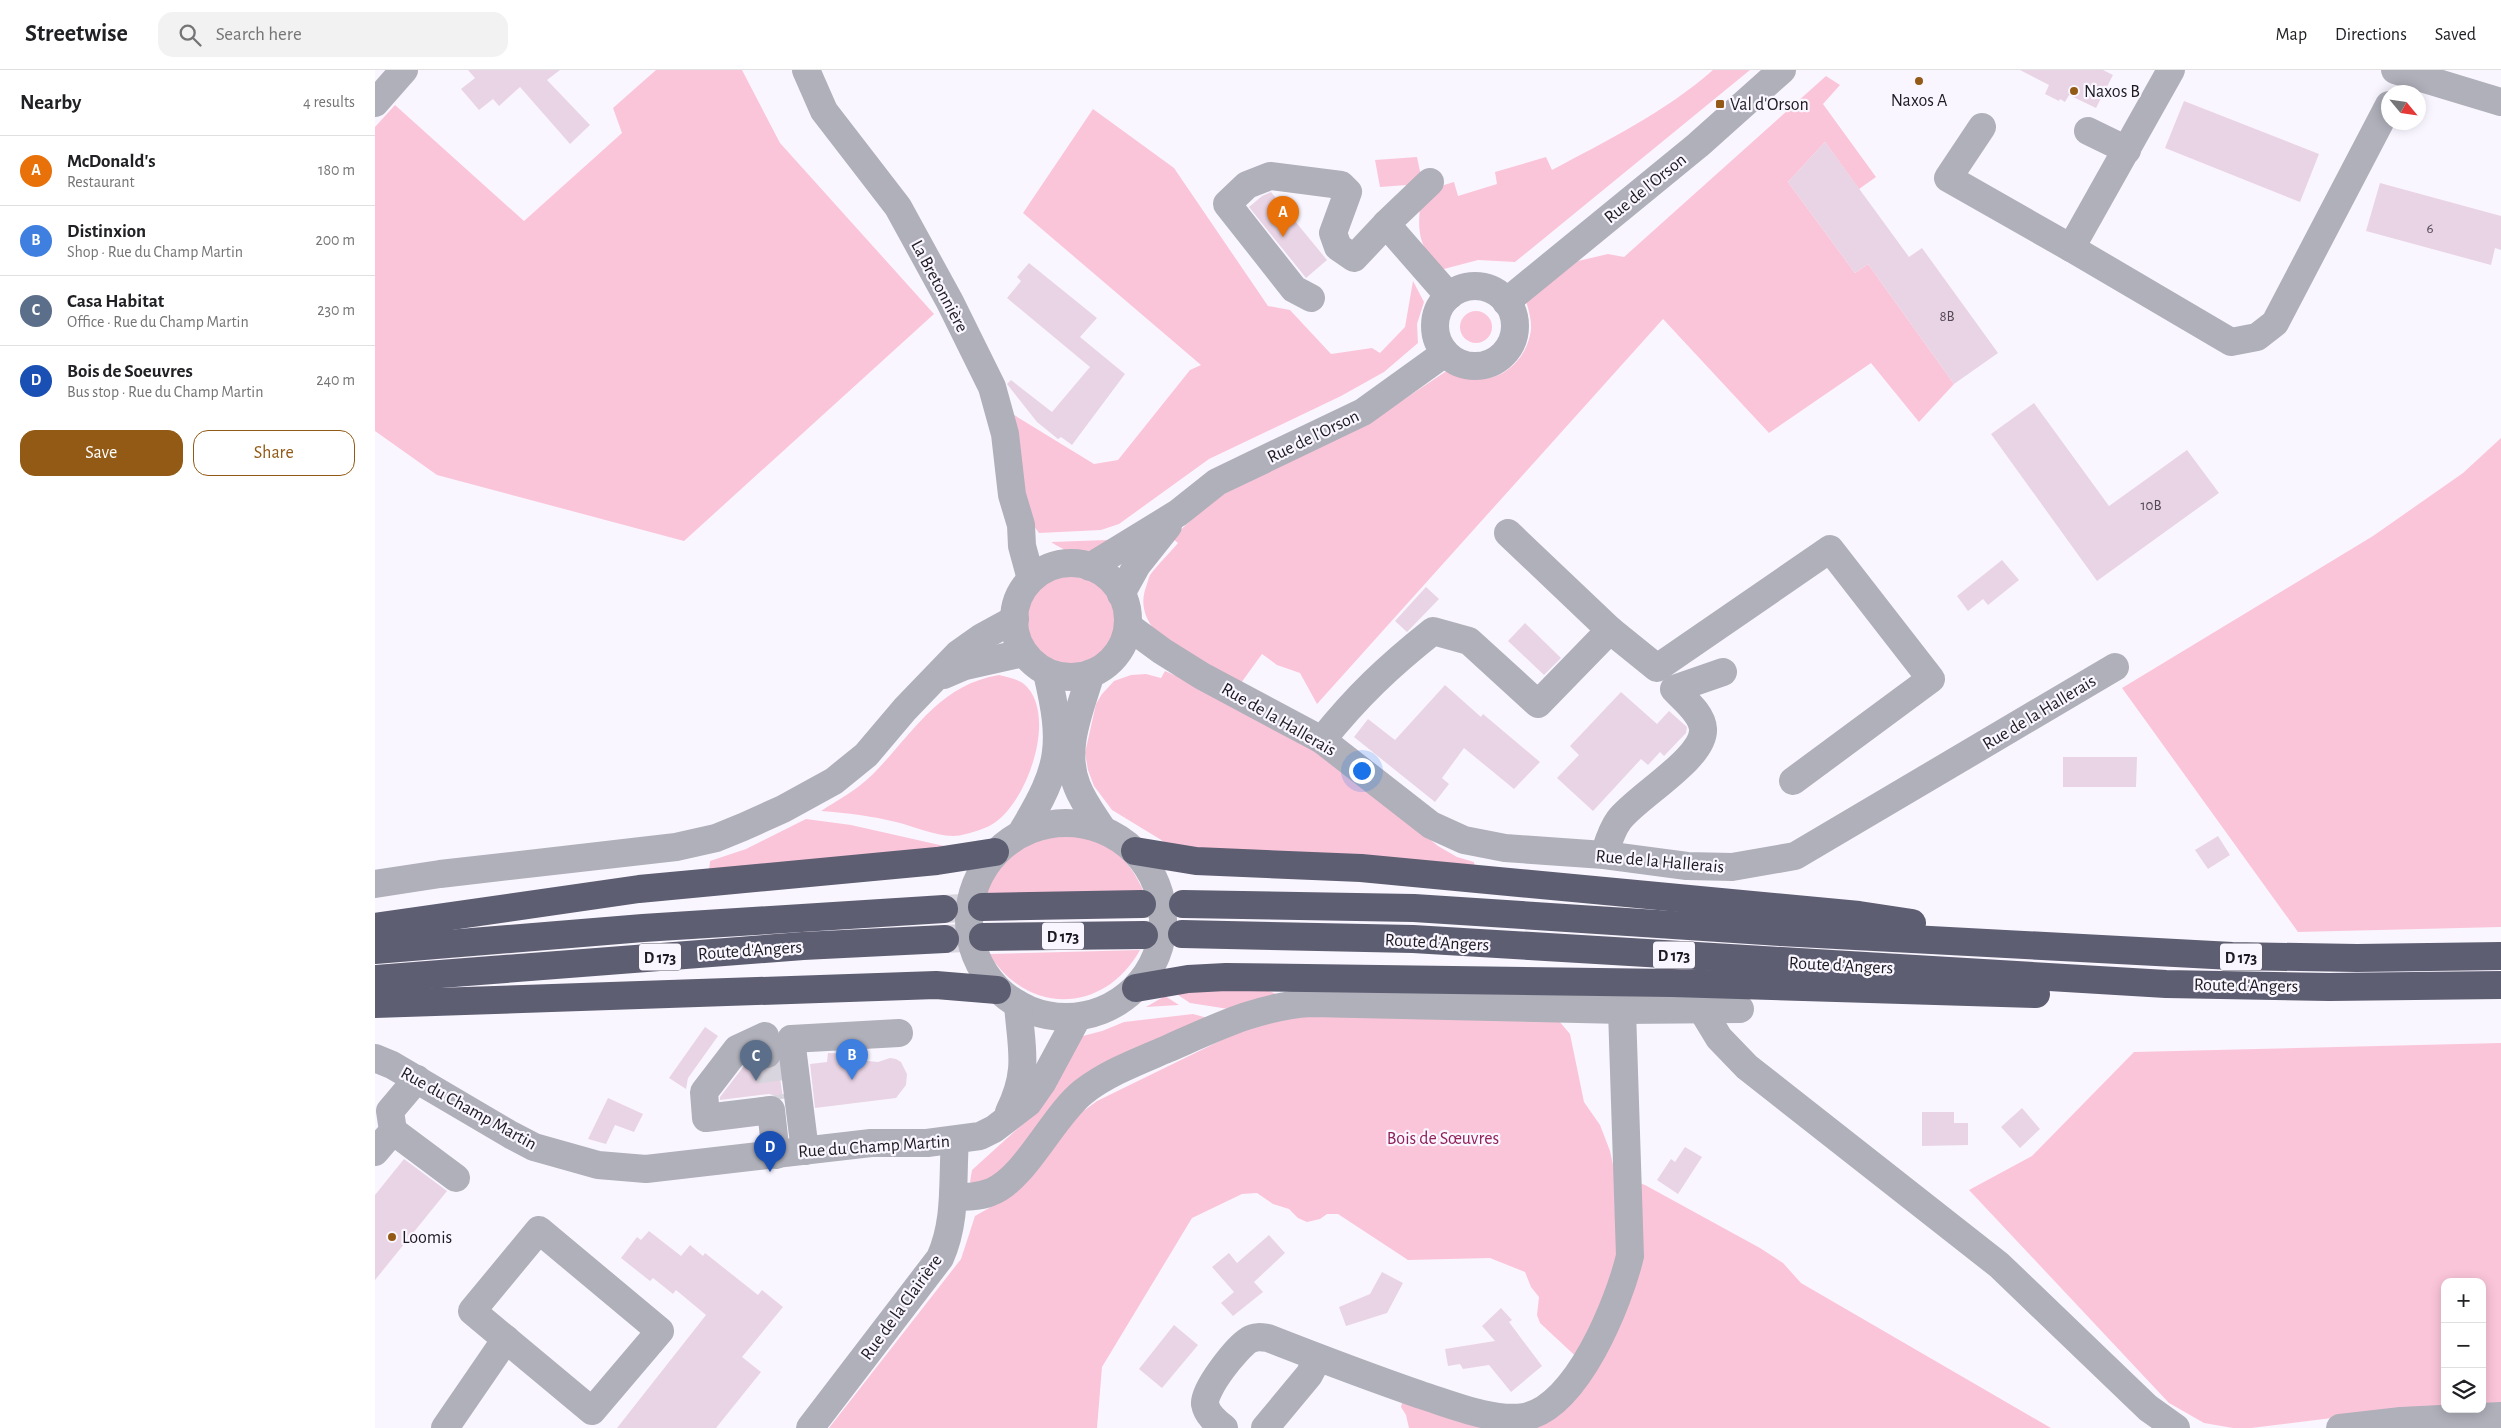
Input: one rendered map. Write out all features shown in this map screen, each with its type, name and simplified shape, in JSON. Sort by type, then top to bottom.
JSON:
[{"type":"highway","points":[[1135,851],[1197,862],[1361,868],[1859,915],[1938,927],[1981,942]]},
{"type":"highway","points":[[375,927],[639,889],[937,861],[995,852]]},
{"type":"highway","name":"D 173","points":[[982,907],[1142,904]]},
{"type":"highway","name":"Route d'Angers","points":[[1183,904],[1414,908],[1780,932],[2232,956],[2357,958],[2501,956]]},
{"type":"highway","name":"Route d'Angers","points":[[375,950],[653,927],[944,909]]},
{"type":"highway","name":"Route d'Angers","points":[[1182,934],[1423,940],[2166,984],[2329,987],[2501,986]]},
{"type":"highway","name":"D 173","points":[[983,937],[1144,935]]},
{"type":"highway","name":"Route d'Angers","points":[[375,979],[794,947],[945,939]]},
{"type":"highway","points":[[1136,988],[1188,979],[1226,978],[1672,983],[2131,997],[2166,984]]},
{"type":"highway","points":[[375,1004],[937,985],[1008,997]]},
{"type":"street","points":[[375,103],[404,70]]},
{"type":"street","name":"La Bretonnière","points":[[805,70],[824,111],[899,207],[950,302],[992,387],[1005,434],[1012,495],[1021,525],[1022,546],[1031,579]]},
{"type":"street","name":"Rue de l'Orson","points":[[1506,302],[1698,145],[1782,70]]},
{"type":"street","points":[[2071,248],[2171,70]]},
{"type":"street","points":[[2400,77],[2501,102]]},
{"type":"street","points":[[1982,127],[1948,178],[2231,342],[2257,337],[2275,323],[2312,275],[2381,123]]},
{"type":"street","points":[[2088,131],[2127,150]]},
{"type":"street","points":[[1311,298],[1294,289],[1227,204],[1247,185],[1270,176],[1341,184],[1348,192],[1333,233],[1338,247],[1354,258],[1385,224],[1422,189]]},
{"type":"street","points":[[1385,224],[1449,296]]},
{"type":"street","points":[[1479,287],[1493,292],[1506,302],[1514,320],[1514,330],[1507,349],[1500,357],[1482,366],[1471,366],[1457,362],[1445,353],[1439,344],[1435,323],[1442,304],[1449,296],[1458,290],[1479,287]]},
{"type":"street","name":"Rue de l'Orson","points":[[1090,567],[1178,513],[1217,482],[1363,412],[1445,353]]},
{"type":"street","name":"Rue de l'Orson","points":[[1121,594],[1137,565],[1178,513]]},
{"type":"street","name":"La Bretonnière","points":[[1021,525],[1057,563]]},
{"type":"street","points":[[1507,533],[1610,630],[1657,668],[1830,549],[1931,679],[1793,781]]},
{"type":"street","points":[[1057,563],[1090,567],[1103,574],[1121,594],[1129,608],[1128,626],[1124,641],[1108,664],[1091,674],[1074,676],[1047,673],[1023,653],[1015,630],[1015,611],[1022,591],[1031,579],[1057,563]]},
{"type":"street","points":[[375,884],[449,873],[676,847],[716,838],[773,814],[834,781],[866,754],[958,654],[982,637],[1015,619]]},
{"type":"street","name":"Rue de la Hallerais","points":[[1128,626],[1162,651],[1202,676],[1322,740],[1431,825],[1465,840],[1505,848],[1604,855],[1687,866],[1732,867],[1795,856],[2115,667]]},
{"type":"street","points":[[1322,740],[1351,704],[1389,666],[1433,631],[1469,641],[1538,704],[1610,630]]},
{"type":"street","points":[[933,679],[965,666],[1023,653]]},
{"type":"street","name":"Rue de la Hallerais","points":[[1114,657],[1144,659],[1202,676]]},
{"type":"street","points":[[1604,855],[1611,833],[1619,819],[1688,757],[1701,742],[1703,730],[1701,718],[1675,689],[1723,672]]},
{"type":"street","points":[[1023,830],[1049,783],[1058,745],[1056,712],[1047,673]]},
{"type":"street","points":[[1091,674],[1075,725],[1071,767],[1082,798],[1103,830]]},
{"type":"street","points":[[1063,822],[1103,830],[1135,851],[1150,870],[1159,888],[1164,910],[1164,931],[1158,949],[1136,988],[1101,1012],[1077,1018],[1051,1017],[1033,1012],[1008,997],[983,970],[974,945],[969,921],[972,897],[979,875],[995,852],[1023,830],[1044,824],[1063,822]]},
{"type":"street","name":"Rue du Champ Martin","points":[[1005,1120],[1018,1095],[1023,1074],[1024,1054],[1008,997]]},
{"type":"street","points":[[953,1198],[980,1196],[993,1192],[1005,1184],[1065,1110],[1098,1082],[1140,1061],[1262,1010],[1283,1005],[1311,1003],[1622,1010],[1740,1009]]},
{"type":"street","points":[[1224,1428],[1212,1419],[1205,1402],[1209,1390],[1236,1351],[1249,1340],[1257,1337],[1268,1338],[1318,1358],[1461,1408],[1503,1417],[1524,1417],[1541,1410],[1561,1394],[1577,1374],[1606,1328],[1623,1284],[1630,1256],[1622,1010]]},
{"type":"street","points":[[1703,1010],[1719,1038],[1747,1067],[1999,1265],[2148,1408],[2176,1428]]},
{"type":"street","name":"Rue du Champ Martin","points":[[375,1058],[535,1147],[598,1164],[646,1169],[871,1143],[955,1140],[980,1136],[1005,1120],[1032,1096],[1077,1018]]},
{"type":"street","points":[[805,1151],[791,1039],[899,1033]]},
{"type":"street","points":[[767,1054],[765,1036],[737,1049],[704,1092],[706,1118],[772,1105],[776,1154]]},
{"type":"street","points":[[417,1080],[390,1111],[393,1131],[456,1178]]},
{"type":"street","points":[[375,1152],[393,1131]]},
{"type":"street","name":"Rue de la Clairière","points":[[810,1428],[940,1258],[947,1242],[953,1198],[955,1140]]},
{"type":"street","points":[[539,1230],[660,1330],[592,1411],[506,1339],[472,1311],[539,1230]]},
{"type":"street","points":[[445,1428],[506,1339]]},
{"type":"street","points":[[1265,1428],[1309,1375],[1318,1358]]},
{"type":"street","points":[[2340,1428],[2401,1420],[2501,1416]]},
{"type":"green space","points":[[656,70],[742,70],[780,143],[934,314],[684,541],[437,475],[375,431],[375,127],[395,105],[524,221],[622,133],[613,108]]},
{"type":"green space","points":[[1713,70],[1750,70],[1515,262],[1478,260],[1444,269],[1430,256],[1420,235],[1420,208],[1444,185],[1454,182],[1458,196],[1497,184],[1495,172],[1546,157],[1552,170],[1656,112]]},
{"type":"green space","points":[[1826,76],[1840,85],[1823,104],[1876,177],[1859,189],[1825,142],[1788,182],[1855,273],[1868,264],[1954,384],[1919,422],[1871,363],[1769,433],[1663,319],[1317,704],[1300,673],[1277,665],[1262,654],[1241,683],[1192,659],[1175,648],[1149,623],[1144,607],[1145,590],[1150,575],[1178,543],[1172,538],[1204,508],[1245,479],[1373,420],[1448,370],[1467,377],[1484,379],[1493,377],[1510,368],[1523,353],[1531,331],[1526,301],[1578,261],[1608,254],[1624,257]]},
{"type":"green space","points":[[1093,109],[1174,168],[1268,306],[1290,310],[1331,354],[1372,348],[1380,353],[1405,327],[1413,281],[1424,302],[1417,324],[1418,343],[1384,372],[1341,396],[1209,459],[1119,524],[1101,530],[1039,533],[1026,515],[1006,410],[1094,464],[1118,460],[1190,370],[1201,365],[1023,213]]},
{"type":"green space","points":[[1417,157],[1421,176],[1407,185],[1380,187],[1375,160]]},
{"type":"green space","points":[[1476,311],[1482,312],[1487,316],[1491,321],[1491,333],[1487,338],[1482,342],[1476,343],[1470,342],[1465,338],[1461,333],[1460,327],[1461,321],[1465,316],[1470,312]]},
{"type":"green space","points":[[2501,438],[2501,927],[2298,932],[2122,688],[2373,536],[2463,473]]},
{"type":"green space","points":[[1121,535],[1095,550],[1079,553],[1071,552],[1051,542],[1107,540]]},
{"type":"green space","points":[[1072,576],[1089,580],[1104,590],[1114,605],[1118,622],[1114,639],[1104,654],[1089,664],[1072,668],[1055,664],[1040,654],[1030,639],[1026,622],[1030,605],[1040,590],[1055,580]]},
{"type":"green space","points":[[1165,671],[1234,701],[1345,770],[1438,846],[1457,857],[1474,862],[1475,868],[1175,849],[1112,810],[1094,786],[1088,770],[1085,753],[1096,704],[1114,681],[1131,675],[1146,674],[1161,678]]},
{"type":"green space","points":[[999,675],[1021,682],[1034,698],[1039,716],[1038,737],[1034,758],[1026,780],[1016,799],[1004,814],[991,825],[966,834],[949,836],[878,818],[821,811],[848,794],[872,775],[914,728],[943,700],[959,689]]},
{"type":"green space","points":[[806,819],[851,825],[953,848],[709,872],[710,861],[746,849]]},
{"type":"green space","points":[[1062,832],[1089,838],[1112,850],[1130,868],[1144,893],[983,895],[996,870],[1013,852],[1035,839]]},
{"type":"green space","points":[[1140,950],[1125,971],[1107,986],[1087,996],[1066,999],[1044,997],[1024,989],[1005,974],[989,954]]},
{"type":"green space","points":[[1265,989],[1280,996],[1235,1010],[1190,1003],[1175,993]]},
{"type":"green space","points":[[1165,996],[1179,1005],[1146,1007]]},
{"type":"green space","points":[[1193,1014],[1215,1020],[1149,1047],[996,1180],[974,1185],[970,1182],[972,1170],[1036,1112],[1079,1037],[1102,1031],[1124,1022]]},
{"type":"green space","name":"Bois de Sœuvres","points":[[1296,1015],[1559,1021],[1570,1034],[1584,1102],[1600,1125],[1610,1151],[1615,1174],[1645,1185],[1760,1248],[1783,1263],[1801,1283],[2051,1428],[1409,1428],[1406,1415],[1401,1407],[1403,1399],[1503,1422],[1585,1365],[1540,1323],[1537,1315],[1539,1297],[1531,1287],[1525,1272],[1490,1258],[1408,1260],[1338,1214],[1327,1214],[1320,1219],[1307,1222],[1298,1218],[1289,1209],[1273,1204],[1257,1193],[1242,1194],[1192,1218],[1102,1367],[1097,1428],[829,1428],[961,1259],[975,1216],[1010,1196],[1078,1115],[1097,1101],[1234,1034]]},
{"type":"green space","points":[[2501,1043],[2501,1404],[2486,1405],[2486,1278],[2441,1278],[2441,1407],[2396,1410],[2251,1428],[2233,1428],[2204,1423],[2169,1403],[1969,1190],[2032,1156],[2134,1052]]},
{"type":"building","points":[[468,70],[560,70],[547,80],[590,125],[570,144],[520,87],[499,106],[493,99],[479,110],[461,89],[475,78]]},
{"type":"building","name":"Naxos B","points":[[2020,70],[2103,70],[2113,75],[2096,108],[2069,95],[2065,102],[2045,94],[2049,85]]},
{"type":"building","points":[[2184,101],[2319,154],[2300,202],[2165,148]]},
{"type":"building","points":[[1825,142],[1909,257],[1922,248],[1998,353],[1954,384],[1868,264],[1855,273],[1788,182]]},
{"type":"building","points":[[2380,183],[2501,216],[2501,250],[2495,248],[2491,265],[2366,231]]},
{"type":"building","points":[[1271,192],[1327,260],[1306,278],[1249,207],[1262,196]]},
{"type":"building","points":[[1029,263],[1097,318],[1080,337],[1125,374],[1072,445],[1061,437],[1058,439],[1037,422],[1007,384],[1011,380],[1052,412],[1090,367],[1007,298],[1021,281],[1017,277]]},
{"type":"building","points":[[2034,403],[2109,506],[2187,450],[2219,493],[2097,581],[1991,434]]},
{"type":"building","points":[[2002,560],[2019,580],[1988,605],[1983,599],[1968,611],[1957,596]]},
{"type":"building","points":[[1426,587],[1439,599],[1407,632],[1395,621]]},
{"type":"building","points":[[1525,623],[1561,658],[1544,675],[1508,641]]},
{"type":"building","points":[[1445,685],[1481,717],[1483,714],[1540,762],[1514,789],[1464,748],[1442,778],[1449,784],[1435,802],[1354,737],[1368,719],[1395,740]]},
{"type":"building","points":[[1621,692],[1657,724],[1669,711],[1687,727],[1686,733],[1664,756],[1660,752],[1648,765],[1641,759],[1593,811],[1557,778],[1579,755],[1570,746]]},
{"type":"building","points":[[2063,757],[2137,757],[2136,787],[2063,787]]},
{"type":"building","points":[[2218,836],[2230,855],[2208,869],[2195,850]]},
{"type":"building","points":[[705,1027],[718,1036],[688,1078],[686,1089],[669,1078]]},
{"type":"building","points":[[828,1053],[856,1054],[857,1060],[878,1062],[890,1058],[896,1059],[901,1062],[907,1074],[906,1085],[896,1098],[815,1108],[810,1064],[827,1062]]},
{"type":"building","points":[[753,1059],[761,1068],[769,1069],[778,1064],[783,1098],[769,1094],[720,1100],[720,1097],[747,1062]]},
{"type":"building","points":[[608,1098],[643,1114],[634,1132],[615,1125],[606,1144],[588,1139]]},
{"type":"building","points":[[2022,1108],[2040,1129],[2020,1148],[2001,1127]]},
{"type":"building","points":[[1922,1112],[1954,1112],[1954,1123],[1968,1123],[1968,1145],[1922,1146]]},
{"type":"building","points":[[1685,1147],[1702,1157],[1678,1194],[1657,1180],[1671,1159],[1675,1162]]},
{"type":"building","name":"Loomis","points":[[404,1159],[447,1191],[375,1280],[375,1195]]},
{"type":"building","points":[[649,1231],[681,1256],[690,1245],[703,1256],[705,1253],[758,1295],[762,1290],[783,1307],[742,1357],[761,1372],[716,1428],[617,1428],[706,1315],[676,1290],[673,1294],[653,1278],[650,1281],[621,1258],[637,1237],[641,1240]]},
{"type":"building","points":[[1269,1235],[1285,1253],[1254,1282],[1263,1292],[1233,1316],[1221,1303],[1234,1292],[1212,1267],[1229,1253],[1237,1263]]},
{"type":"building","points":[[1382,1272],[1403,1283],[1387,1313],[1346,1326],[1339,1307],[1370,1294]]},
{"type":"building","points":[[1501,1308],[1512,1320],[1509,1322],[1542,1366],[1511,1392],[1489,1365],[1463,1369],[1460,1364],[1448,1366],[1445,1349],[1495,1341],[1482,1326]]},
{"type":"building","points":[[1174,1325],[1198,1345],[1162,1388],[1139,1369]]},
{"type":"tunnel","points":[[1142,904],[1183,904]]},
{"type":"tunnel","points":[[944,909],[982,907]]},
{"type":"tunnel","points":[[1144,935],[1182,934]]},
{"type":"tunnel","points":[[945,939],[983,937]]},
{"type":"tunnel","points":[[767,1054],[773,1100]]},
{"type":"place","name":"Naxos A","points":[[1919,81]]},
{"type":"place","name":"Naxos B","points":[[2074,91]]},
{"type":"place","name":"Val d'Orson","points":[[1720,104]]},
{"type":"place","name":"McDonald's","points":[[1283,237]]},
{"type":"place","name":"Distinxion","points":[[852,1080]]},
{"type":"place","name":"Casa Habitat","points":[[756,1081]]},
{"type":"place","name":"Bois de Soeuvres","points":[[770,1172]]},
{"type":"place","name":"Loomis","points":[[392,1237]]}]
